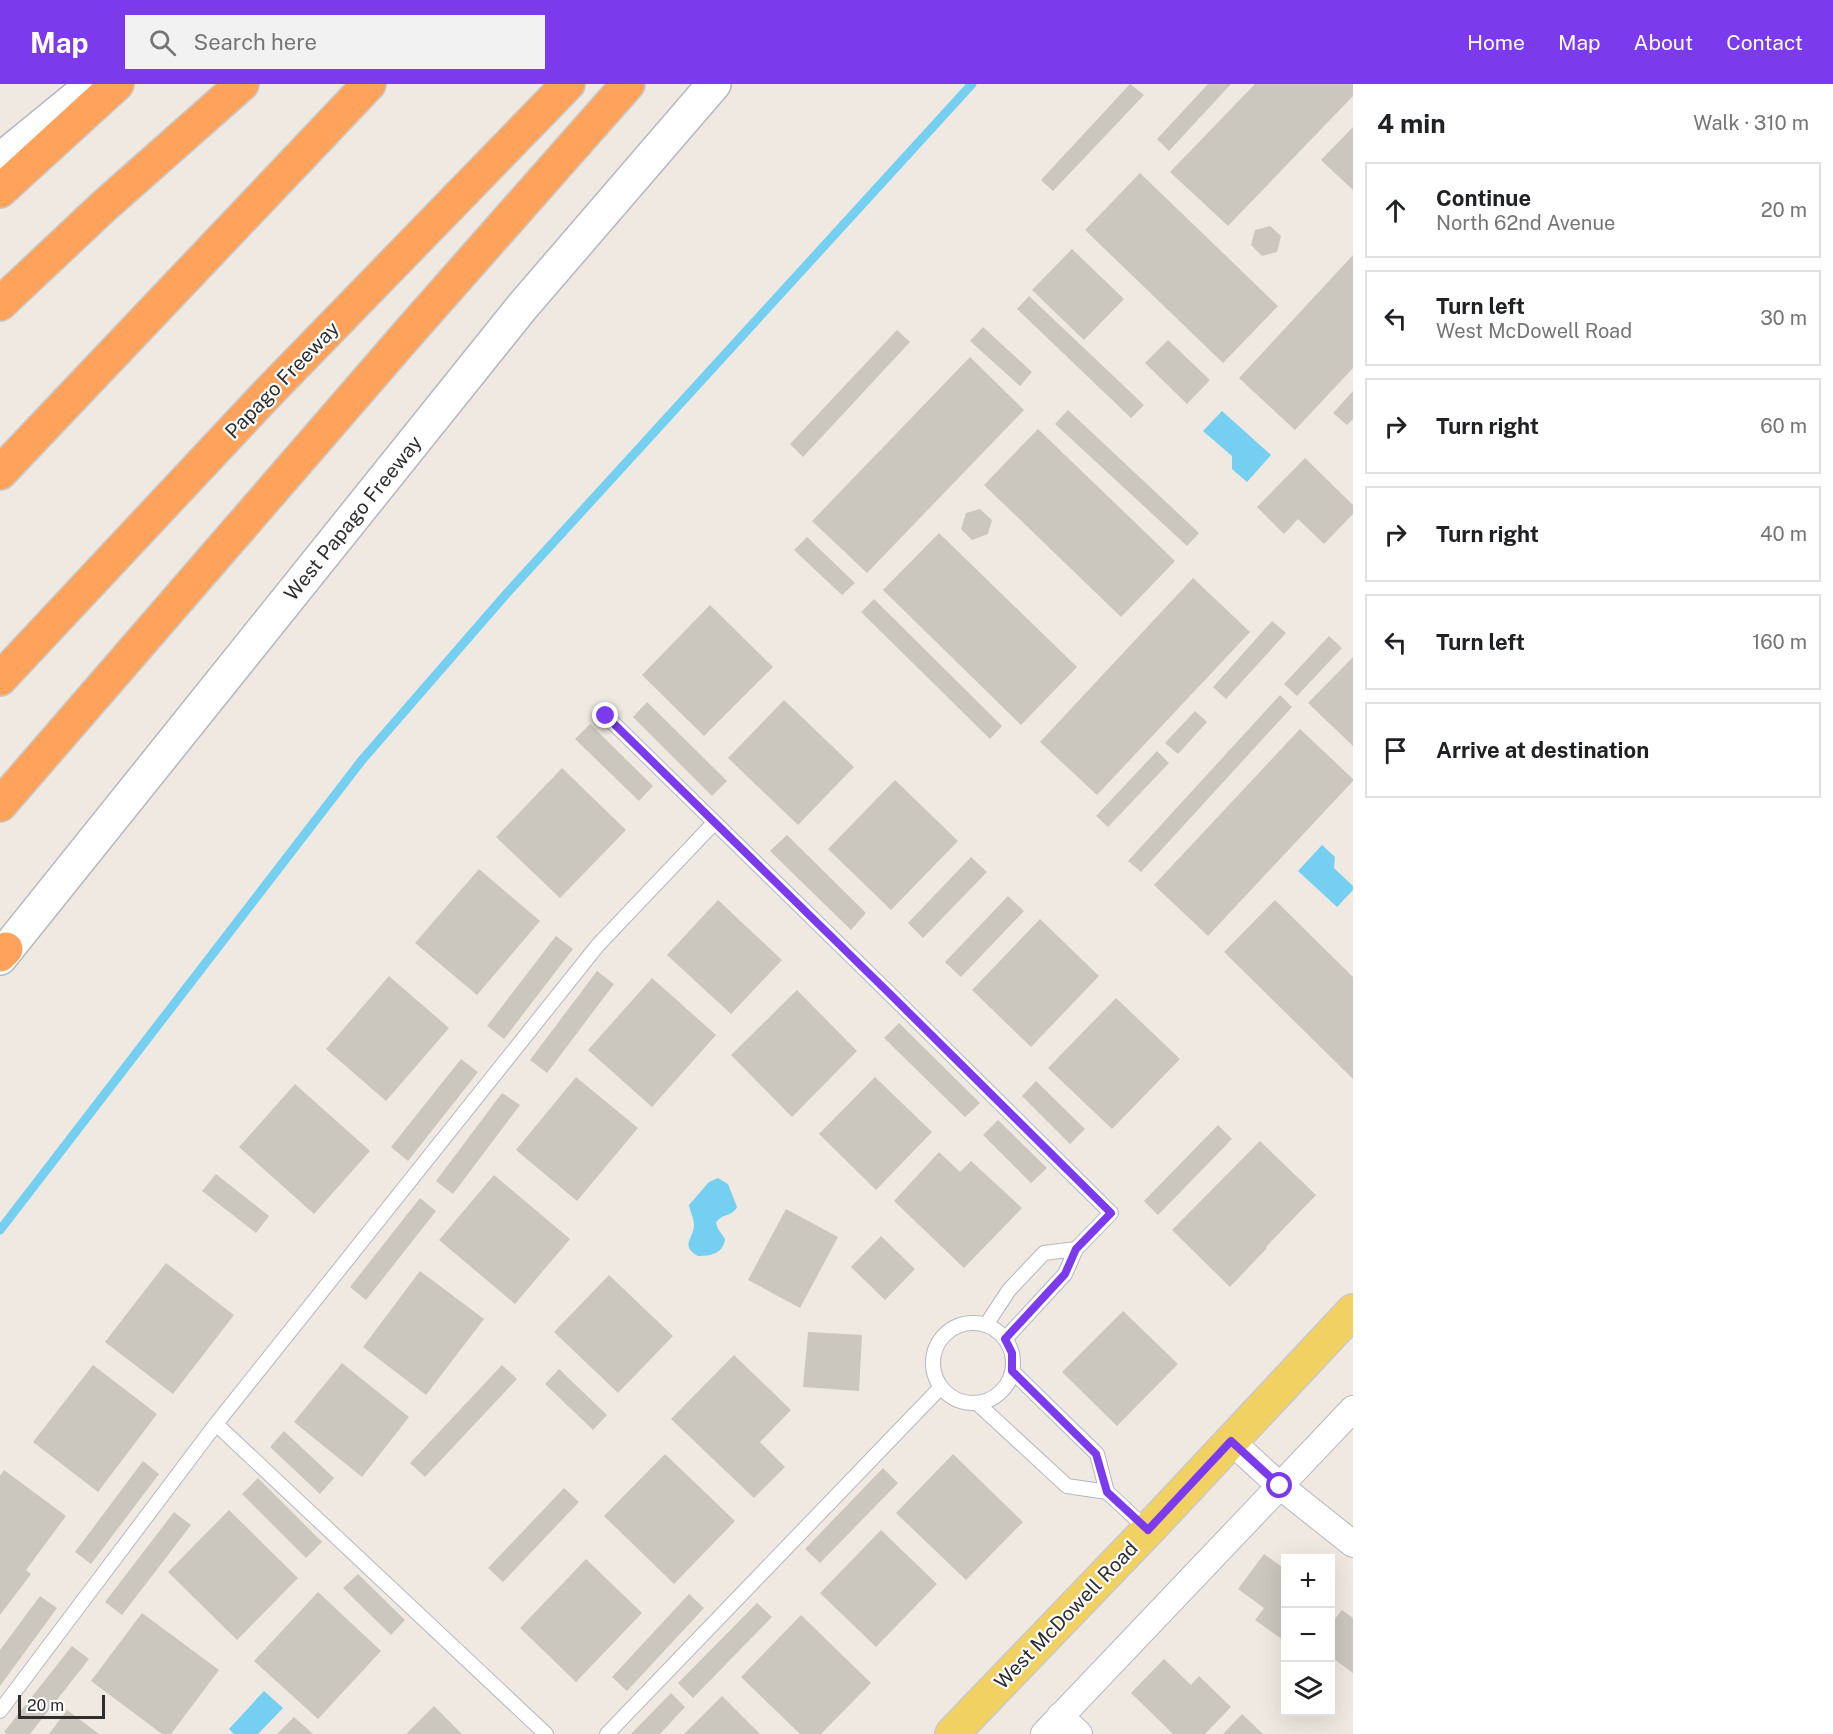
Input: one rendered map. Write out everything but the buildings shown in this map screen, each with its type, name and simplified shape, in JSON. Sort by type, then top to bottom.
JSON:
[{"type":"highway","points":[[0,191],[117,84]]},
{"type":"highway","points":[[0,304],[103,207],[242,84]]},
{"type":"highway","points":[[0,473],[369,84]]},
{"type":"highway","name":"Papago Freeway","points":[[0,679],[264,397],[568,84]]},
{"type":"highway","points":[[0,805],[411,330],[628,84]]},
{"type":"main road","points":[[0,160],[93,84]]},
{"type":"main road","name":"West Papago Freeway","points":[[2,954],[522,307],[714,84]]},
{"type":"main road","name":"West McDowell Road","points":[[952,1734],[1148,1530],[1353,1311]]},
{"type":"street","points":[[1079,1734],[1052,1725],[1353,1409]]},
{"type":"street","points":[[1231,1441],[1280,1486],[1353,1544]]},
{"type":"lane","points":[[606,716],[1111,1213],[1076,1249],[1065,1274],[1005,1339]]},
{"type":"lane","points":[[0,1711],[216,1424],[316,1302],[598,945],[714,823]]},
{"type":"lane","points":[[986,1325],[1009,1290],[1044,1253],[1076,1249]]},
{"type":"lane","points":[[965,1323],[986,1325],[1005,1339],[1012,1353],[1012,1371],[1008,1383],[1000,1393],[989,1400],[977,1403],[950,1396],[941,1387],[934,1372],[933,1361],[939,1341],[946,1333],[965,1323]]},
{"type":"lane","points":[[1012,1371],[1096,1454],[1107,1492],[1148,1530]]},
{"type":"lane","points":[[607,1734],[941,1387]]},
{"type":"lane","points":[[977,1403],[1067,1486],[1107,1492]]},
{"type":"lane","points":[[216,1424],[546,1734]]},
{"type":"water","points":[[1222,411],[1271,455],[1247,482],[1232,469],[1232,456],[1203,431]]},
{"type":"water","points":[[1322,845],[1335,857],[1334,868],[1353,886],[1353,890],[1337,907],[1298,871]]},
{"type":"water","points":[[718,1178],[728,1184],[737,1207],[716,1223],[725,1239],[722,1248],[712,1254],[698,1256],[688,1245],[694,1225],[689,1205],[709,1182]]},
{"type":"water","points":[[264,1691],[283,1708],[258,1734],[234,1734],[229,1729]]},
{"type":"waterway","points":[[0,1230],[362,760],[508,592],[972,84]]},
{"type":"route","points":[[606,716],[1111,1213],[1076,1249],[1065,1274],[1005,1339],[1012,1353],[1012,1371],[1096,1454],[1107,1492],[1148,1530],[1231,1441],[1280,1486]]}]
